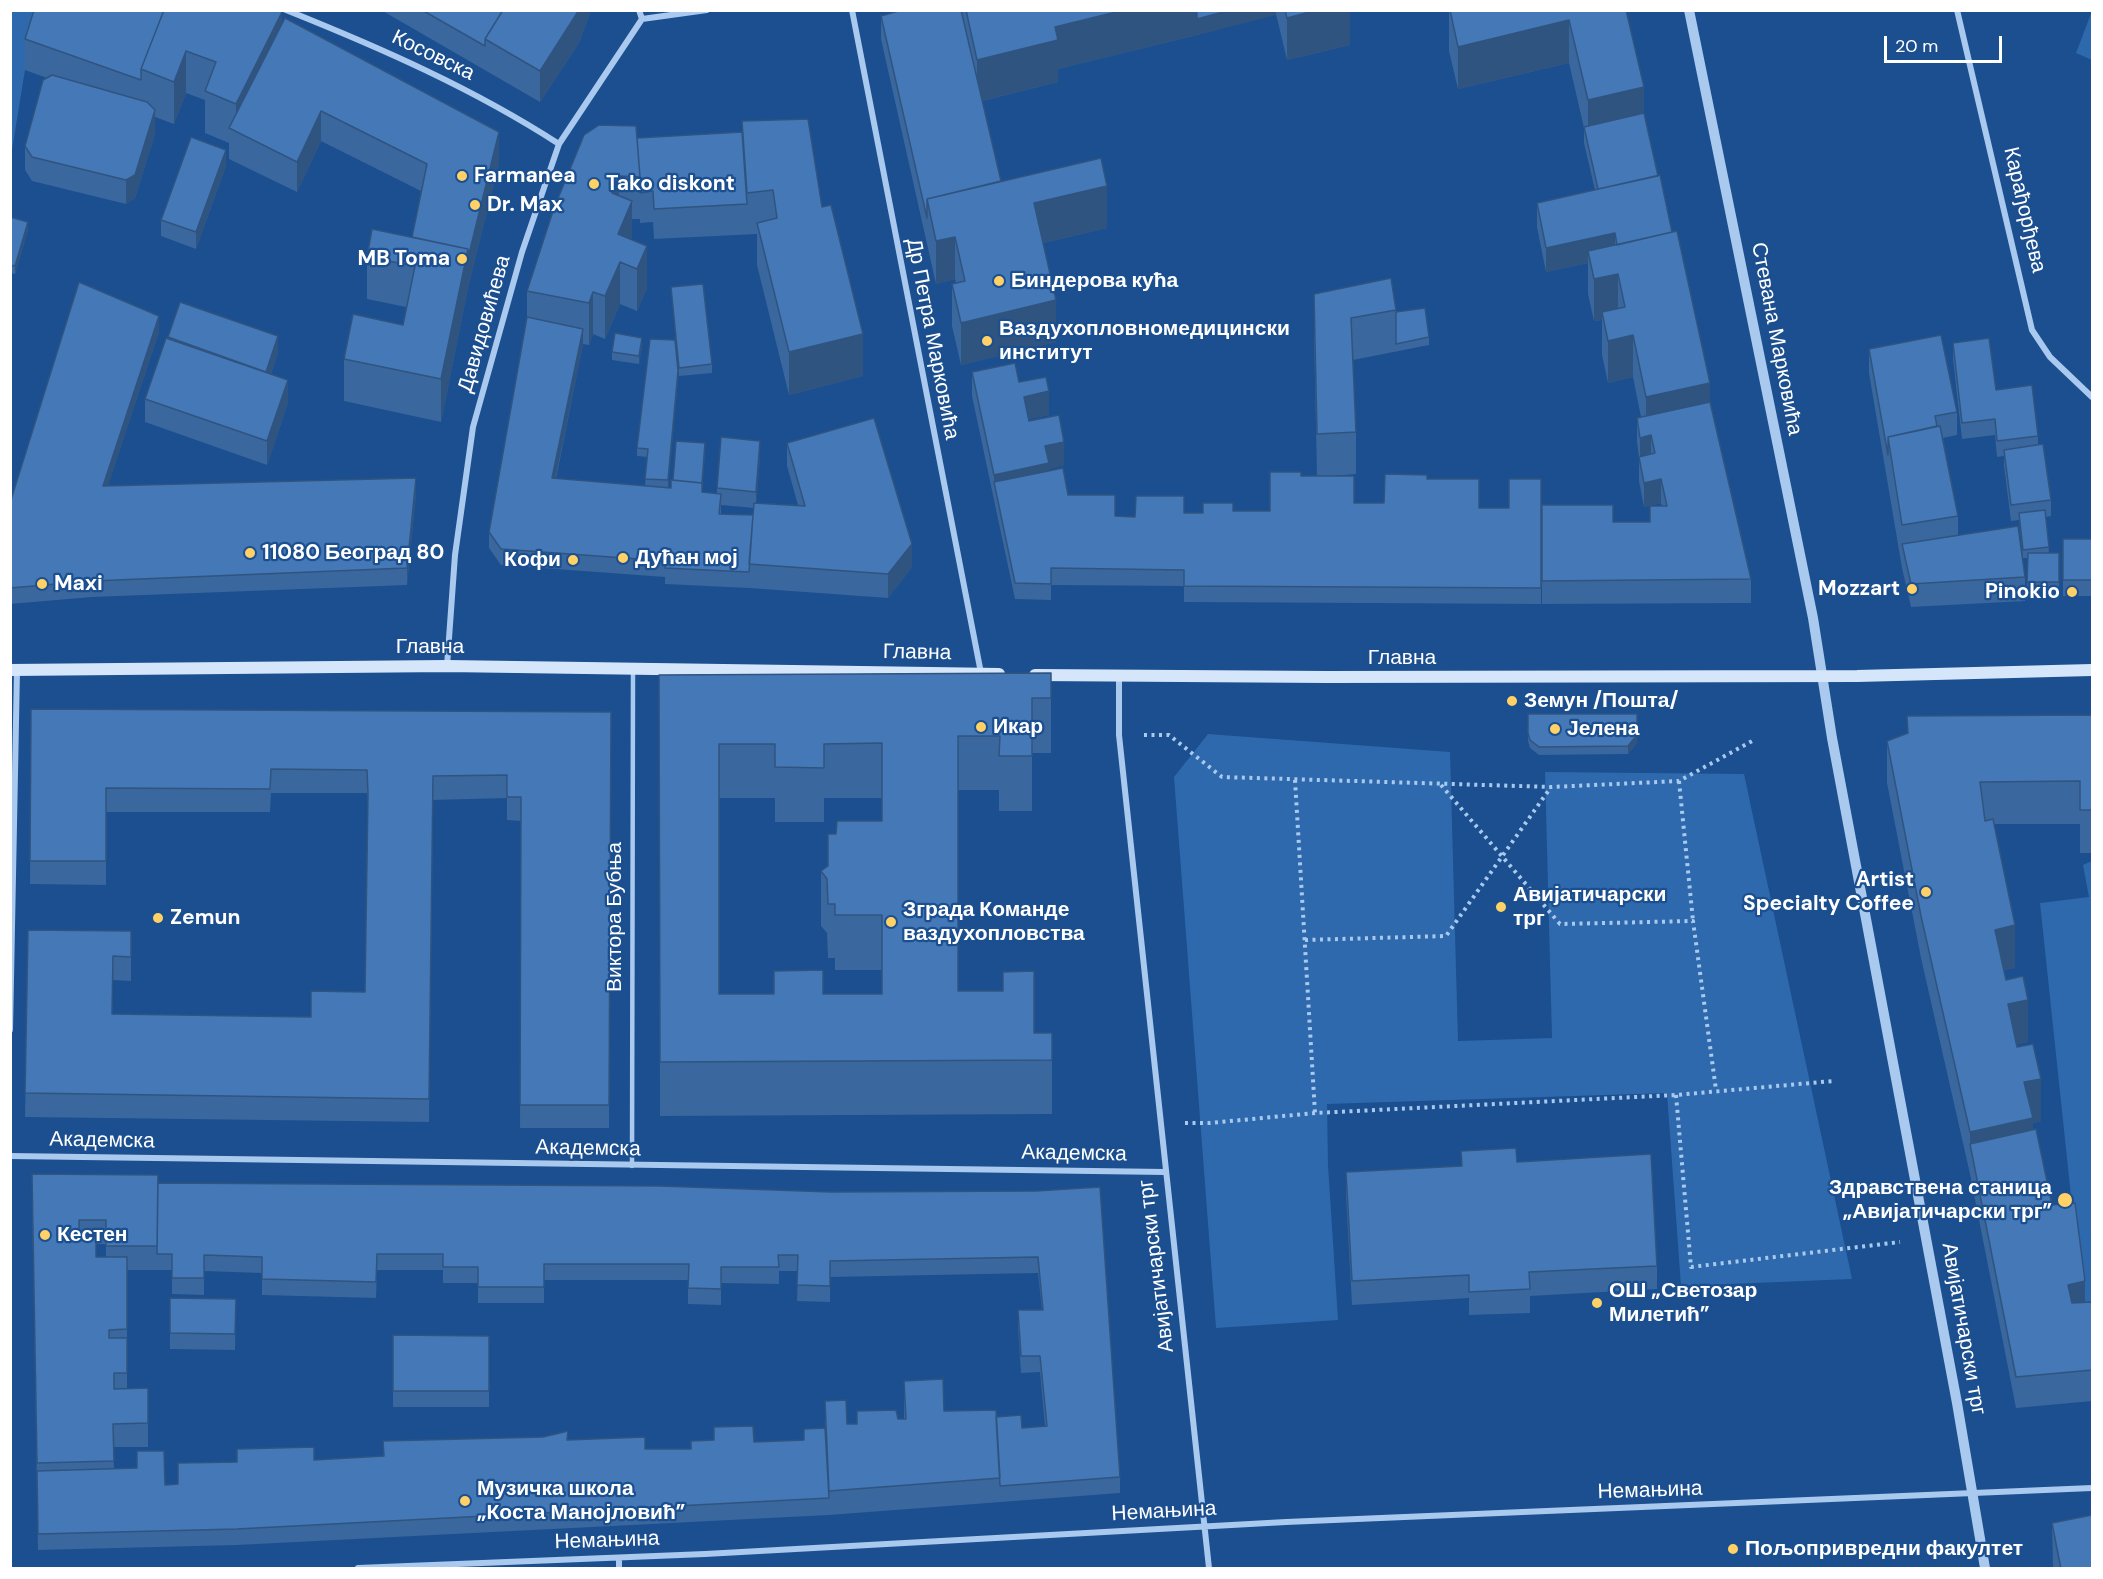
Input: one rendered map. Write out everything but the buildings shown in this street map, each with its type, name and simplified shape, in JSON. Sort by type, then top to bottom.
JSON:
[{"type":"main road","name":"Главна","points":[[14,670],[447,666],[1119,676],[1822,675]]},
{"type":"main road","points":[[1822,675],[2092,670]]},
{"type":"street","name":"Косовска","points":[[286,10],[427,70],[525,121],[559,144]]},
{"type":"street","points":[[639,10],[642,19],[707,10]]},
{"type":"street","name":"Др Петра Марковића","points":[[852,10],[981,673]]},
{"type":"street","name":"Стевана Марковића","points":[[1689,10],[1822,675]]},
{"type":"street","name":"Карађорђева","points":[[1957,10],[2032,330],[2050,357],[2092,397]]},
{"type":"street","name":"Давидовићева","points":[[447,666],[455,555],[473,427],[522,252],[559,144],[642,19]]},
{"type":"street","points":[[10,1030],[14,670]]},
{"type":"street","name":"Авијатичарски трг","points":[[1822,675],[1985,1569]]},
{"type":"street","name":"Авијатичарски трг","points":[[1119,676],[1119,735],[1209,1569]]},
{"type":"street","name":"Академска","points":[[10,1156],[1165,1172]]},
{"type":"street","name":"Немањина","points":[[358,1569],[619,1558],[1286,1522],[2092,1488]]},
{"type":"street","points":[[619,1558],[619,1569]]},
{"type":"lane","name":"Виктора Бубња","points":[[632,1166],[633,669]]},
{"type":"path","points":[[1144,735],[1169,735],[1222,777],[1551,787],[1679,781],[1754,740]]},
{"type":"path","points":[[1295,780],[1315,1113]]},
{"type":"path","points":[[1679,781],[1693,921],[1716,1090]]},
{"type":"path","points":[[1441,785],[1560,924],[1693,921]]},
{"type":"path","points":[[1305,940],[1446,936],[1551,787]]},
{"type":"path","points":[[1181,1123],[1210,1123],[1315,1113],[1676,1095],[1833,1082]]},
{"type":"path","points":[[1676,1095],[1691,1267],[1926,1239]]},
{"type":"shaded area","points":[[11,11],[44,11],[25,70],[11,156]]},
{"type":"shaded area","points":[[2092,11],[2092,60],[2076,53]]},
{"type":"shaded area","points":[[1208,734],[1450,752],[1458,1041],[1552,1038],[1545,772],[1744,774],[1852,1279],[1681,1286],[1667,1093],[1327,1104],[1328,1165],[1338,1320],[1216,1328],[1174,777]]},
{"type":"shaded area","points":[[2092,861],[2092,1322],[2085,1311],[2075,1234],[2040,903],[2089,897],[2083,865]]},
{"type":"place","name":"Farmanea","points":[[462,176]]},
{"type":"place","name":"Tako diskont","points":[[594,184]]},
{"type":"place","name":"Dr. Max","points":[[475,205]]},
{"type":"place","name":"MB Toma","points":[[462,259]]},
{"type":"place","name":"Биндерова кућа","points":[[999,281]]},
{"type":"place","name":"Ваздухопловномедицински институт","points":[[987,341]]},
{"type":"place","name":"11080 Београд 80","points":[[250,553]]},
{"type":"place","name":"Дућан мој","points":[[623,558]]},
{"type":"place","name":"Кофи","points":[[573,560]]},
{"type":"place","name":"Maxi","points":[[42,584]]},
{"type":"place","name":"Mozzart","points":[[1912,589]]},
{"type":"place","name":"Pinokio","points":[[2072,592]]},
{"type":"place","name":"Земун /Пошта/","points":[[1512,701]]},
{"type":"place","name":"Икар","points":[[981,727]]},
{"type":"place","name":"Јелена","points":[[1555,729]]},
{"type":"place","name":"Artist Specialty Coffee","points":[[1926,892]]},
{"type":"place","name":"Авијатичарски трг","points":[[1501,907]]},
{"type":"place","name":"Zemun","points":[[158,918]]},
{"type":"place","name":"Зграда Команде ваздухопловства","points":[[891,922]]},
{"type":"place","name":"Здравствена станица „Авијатичарски трг”","points":[[2065,1200]]},
{"type":"place","name":"Кестен","points":[[45,1235]]},
{"type":"place","name":"ОШ „Светозар Милетић”","points":[[1597,1303]]},
{"type":"place","name":"Музичка школа „Коста Манојловић”","points":[[465,1501]]},
{"type":"place","name":"Пољопривредни факултет","points":[[1733,1549]]}]
